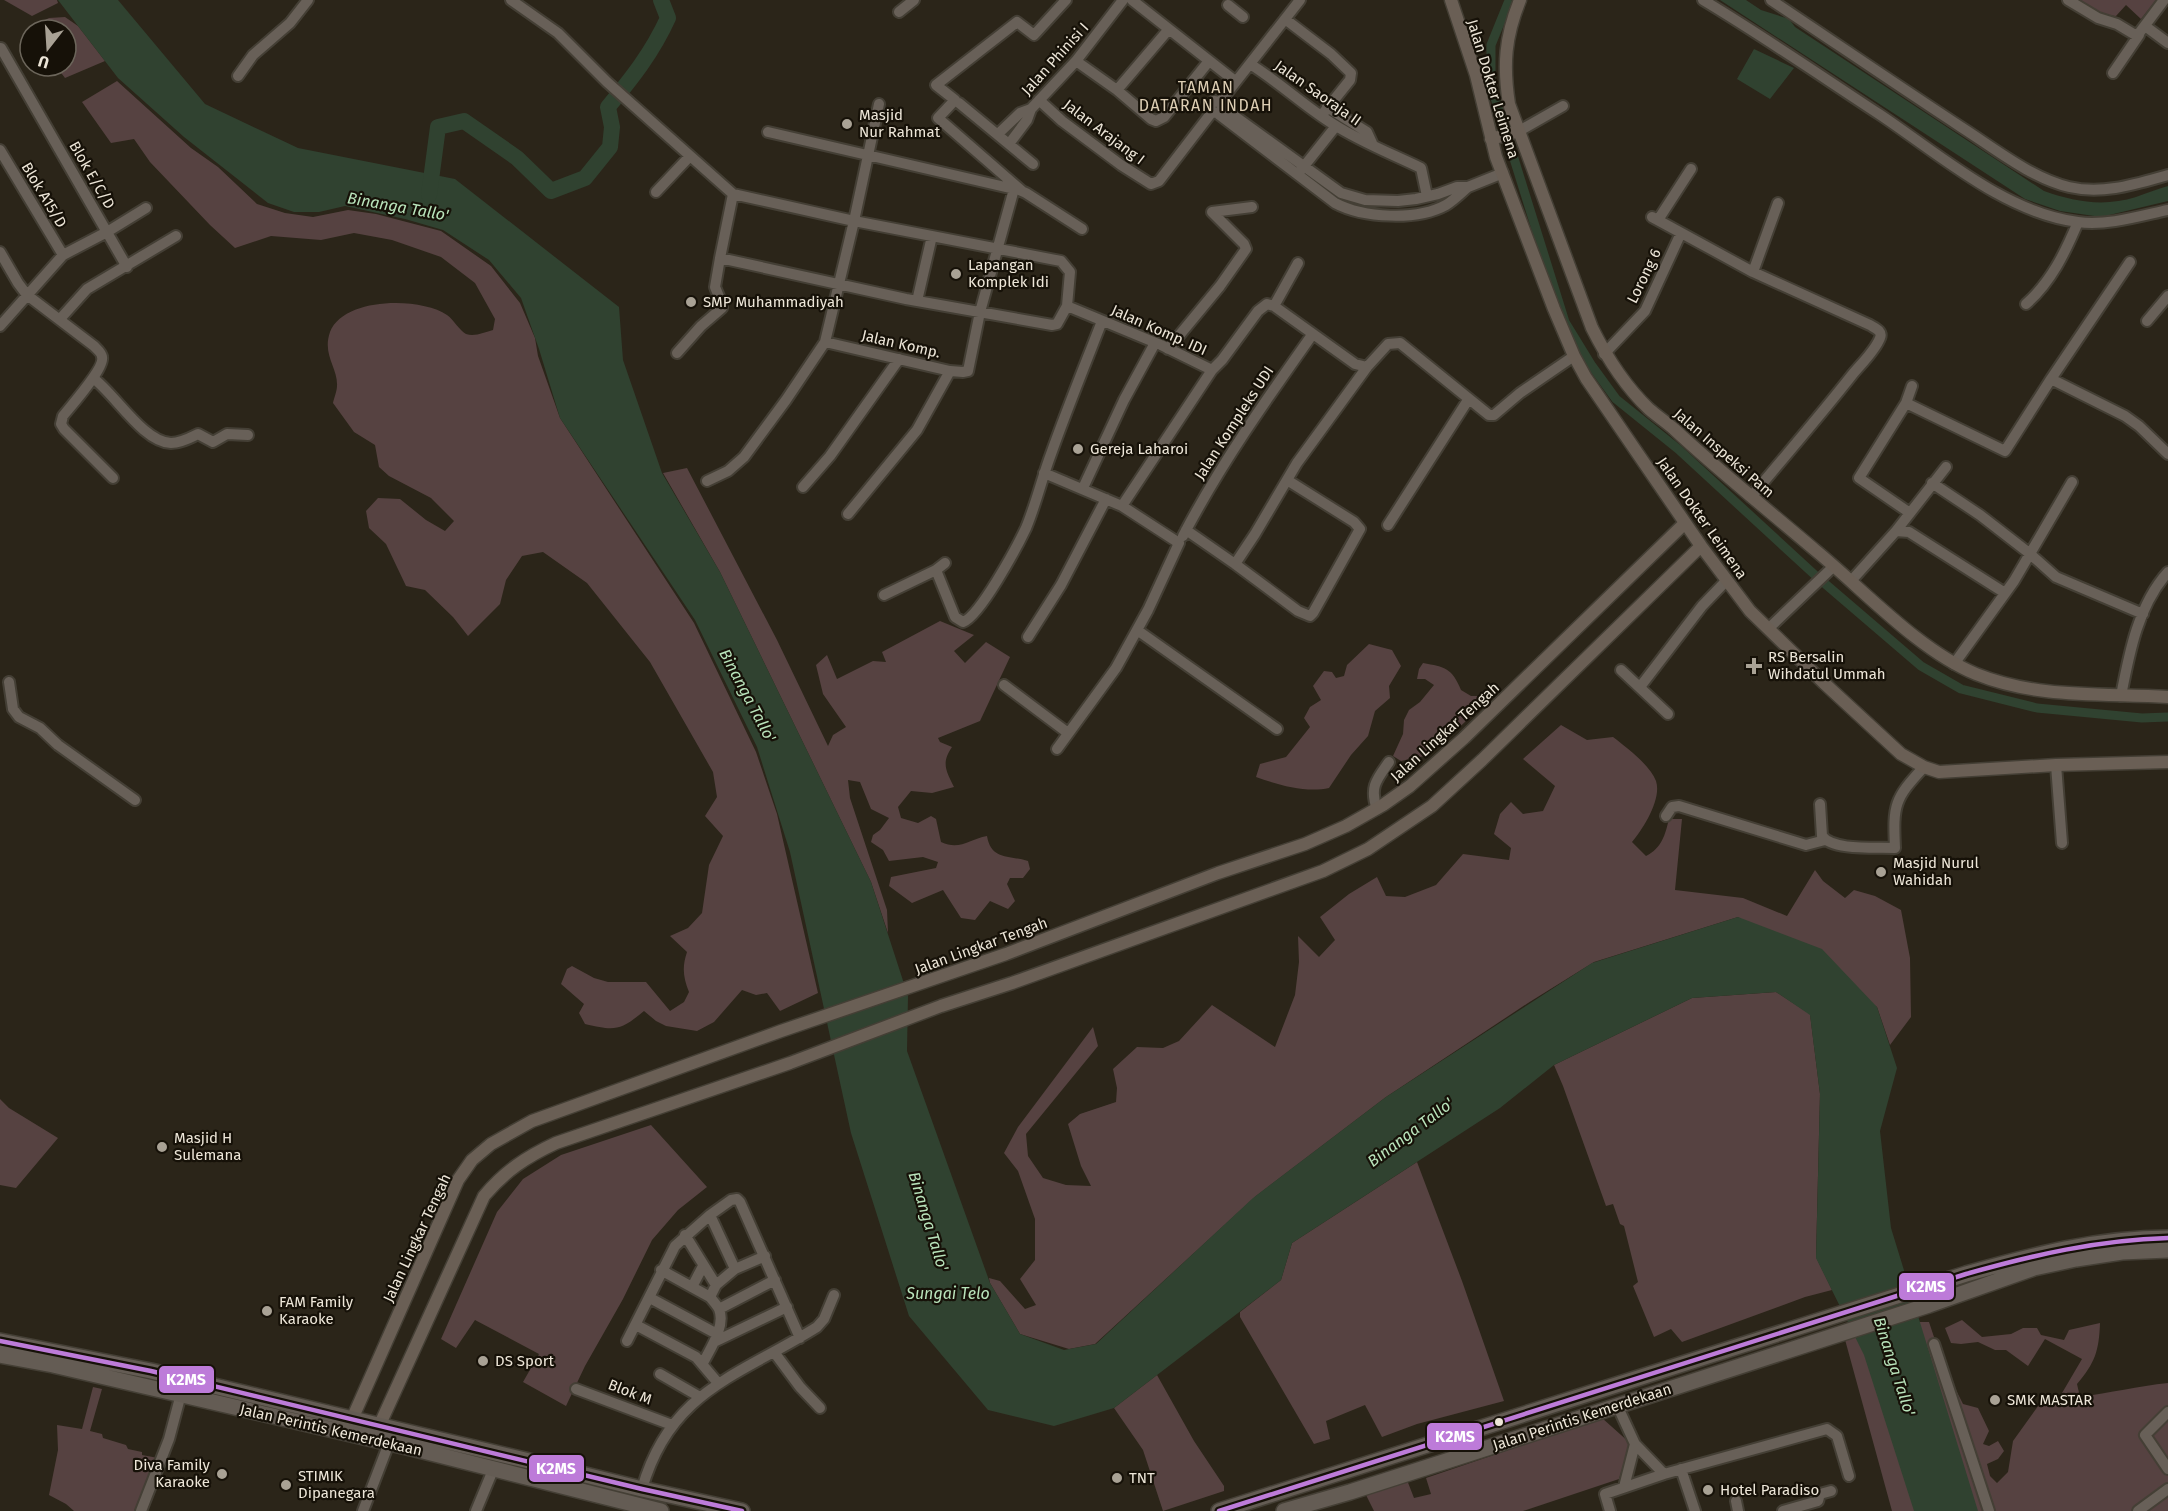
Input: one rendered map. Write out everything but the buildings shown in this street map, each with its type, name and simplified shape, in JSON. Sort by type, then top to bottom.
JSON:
[{"type":"highway","name":"Jalan Perintis Kemerdekaan","points":[[1219,1511],[1834,1315],[2044,1252],[2099,1242],[2168,1238]]},
{"type":"highway","name":"Jalan Perintis Kemerdekaan","points":[[1286,1511],[1929,1305],[2034,1268],[2122,1252],[2168,1250]]},
{"type":"highway","name":"Jalan Perintis Kemerdekaan","points":[[0,1341],[151,1371],[349,1426],[373,1440],[661,1511]]},
{"type":"highway","name":"Jalan Perintis Kemerdekaan","points":[[0,1355],[181,1394],[349,1426],[380,1425],[742,1511]]},
{"type":"main road","name":"Jalan Dokter Leimena","points":[[1451,0],[1476,75],[1496,157],[1574,356],[1604,405],[1685,523],[1750,611],[1901,754],[1924,767],[1940,772],[2056,765],[2168,762]]},
{"type":"main road","name":"Jalan Inspeksi Pam","points":[[1520,0],[1511,21],[1504,67],[1509,104],[1592,328],[1604,354],[1633,392],[1751,497],[1917,638],[1954,664],[1977,675],[2031,689],[2081,695],[2168,697]]},
{"type":"main road","points":[[1491,139],[1519,131]]},
{"type":"main road","name":"Jalan Lingkar Tengah","points":[[349,1426],[458,1180],[472,1160],[491,1144],[532,1121],[781,1031],[1006,954],[1218,873],[1305,844],[1346,826],[1410,786],[1464,738],[1685,523]]},
{"type":"main road","points":[[373,1440],[484,1196],[499,1179],[530,1154],[1323,872],[1368,849],[1432,806],[1701,546]]},
{"type":"street","points":[[238,76],[257,51],[290,24],[308,0]]},
{"type":"street","points":[[511,0],[558,33],[615,88],[733,194],[1064,263],[1070,272],[1067,306],[1059,322],[1054,325],[917,301],[720,258]]},
{"type":"street","points":[[899,12],[914,0]]},
{"type":"street","points":[[1066,0],[1034,35],[1017,22],[936,84],[955,100],[938,118],[1018,190],[1082,229]]},
{"type":"street","name":"Jalan Phinisi I","points":[[1009,144],[1027,120],[1031,109],[1076,61],[1123,0]]},
{"type":"street","points":[[1132,0],[1235,81]]},
{"type":"street","points":[[1217,109],[1235,81],[1300,0]]},
{"type":"street","points":[[1703,0],[1880,115],[1970,177],[2021,204],[2052,216],[2078,222],[2123,219],[2168,210]]},
{"type":"street","points":[[1771,0],[1989,145],[2031,172],[2055,183],[2072,187],[2106,189],[2128,186],[2168,175]]},
{"type":"street","points":[[2068,0],[2134,35],[2142,31]]},
{"type":"street","points":[[2113,73],[2164,0]]},
{"type":"street","points":[[1226,2],[1243,17]]},
{"type":"street","points":[[1285,19],[1352,73],[1350,80],[1324,112]]},
{"type":"street","points":[[1117,90],[1169,29]]},
{"type":"street","points":[[2142,31],[2168,43]]},
{"type":"street","name":"Blok E/C/D","points":[[0,47],[127,267]]},
{"type":"street","points":[[1076,61],[1117,90],[1151,119],[1159,120],[1172,108],[1209,61]]},
{"type":"street","name":"Jalan Saoraja II","points":[[1250,64],[1324,112],[1367,132],[1372,143]]},
{"type":"street","name":"Jalan Arajang I","points":[[1039,100],[1062,121],[1121,165],[1145,182],[1154,184],[1159,181],[1217,109]]},
{"type":"street","points":[[959,103],[1032,164]]},
{"type":"street","points":[[708,481],[729,471],[744,457],[825,342],[879,104]]},
{"type":"street","points":[[1519,131],[1563,106]]},
{"type":"street","name":"Jalan Phinisi I","points":[[998,134],[1020,113],[1031,109]]},
{"type":"street","points":[[1217,109],[1346,195],[1365,200],[1398,201],[1438,194],[1457,187],[1468,187]]},
{"type":"street","points":[[1217,109],[1297,175],[1339,205],[1370,214],[1401,216],[1445,206],[1468,187],[1503,173]]},
{"type":"street","name":"Jalan Saoraja II","points":[[1324,112],[1336,126],[1362,141],[1372,143],[1421,168],[1428,196]]},
{"type":"street","points":[[1297,175],[1336,126]]},
{"type":"street","points":[[768,132],[1018,190]]},
{"type":"street","name":"Blok A15/D","points":[[0,150],[63,255]]},
{"type":"street","points":[[656,192],[690,156]]},
{"type":"street","points":[[1691,170],[1655,219],[1753,272],[1870,325],[1881,334],[1869,354],[1751,497]]},
{"type":"street","name":"Jalan Komp.","points":[[825,342],[950,371],[968,371],[980,312],[997,248],[1018,190]]},
{"type":"street","points":[[677,353],[701,326],[722,308],[723,304],[715,287],[733,194]]},
{"type":"street","points":[[1339,205],[1346,195]]},
{"type":"street","points":[[1753,272],[1778,203]]},
{"type":"street","points":[[1168,349],[1220,286],[1246,249],[1244,244],[1212,212],[1252,207]]},
{"type":"street","points":[[0,326],[63,255],[146,208]]},
{"type":"street","points":[[2026,304],[2047,283],[2078,222]]},
{"type":"street","name":"Lorong 6","points":[[1604,354],[1645,311],[1681,233]]},
{"type":"street","points":[[60,319],[87,289],[176,236]]},
{"type":"street","points":[[917,301],[932,236]]},
{"type":"street","points":[[0,252],[27,295],[60,319],[101,354],[102,361],[93,378],[63,416],[61,424],[114,478]]},
{"type":"street","points":[[1906,403],[2005,451],[2130,262]]},
{"type":"street","points":[[1298,263],[1274,306],[1355,364],[1367,367]]},
{"type":"street","points":[[0,268],[18,283]]},
{"type":"street","points":[[2147,321],[2168,296]]},
{"type":"street","name":"Jalan Komp. IDI","points":[[1067,306],[1212,370],[1258,311],[1267,304],[1274,306]]},
{"type":"street","points":[[884,595],[940,567],[955,617],[963,622],[967,621],[978,609],[1027,525],[1044,473],[1102,321]]},
{"type":"street","name":"Jalan Kompleks UDI","points":[[1057,749],[1116,668],[1215,477],[1254,416],[1312,335]]},
{"type":"street","points":[[1083,488],[1124,400],[1155,343]]},
{"type":"street","points":[[1234,564],[1255,534],[1297,463],[1367,367],[1388,344],[1400,343],[1484,413],[1494,415],[1520,393],[1574,356]]},
{"type":"street","points":[[804,487],[830,456],[899,359]]},
{"type":"street","points":[[1122,506],[1212,370]]},
{"type":"street","points":[[848,514],[917,430],[950,371]]},
{"type":"street","points":[[93,378],[146,431],[164,442],[180,442],[198,434],[213,442],[227,434],[248,435]]},
{"type":"street","points":[[2051,379],[2125,416],[2168,454]]},
{"type":"street","points":[[1910,513],[1859,478],[1906,403],[1912,386]]},
{"type":"street","points":[[1388,525],[1468,400]]},
{"type":"street","points":[[1851,581],[1896,531],[1946,466]]},
{"type":"street","points":[[1044,473],[1122,506],[1179,543]]},
{"type":"street","points":[[1186,530],[1298,611],[1310,616],[1360,529],[1354,522],[1287,480]]},
{"type":"street","points":[[1954,664],[2005,593],[2072,482]]},
{"type":"street","points":[[1932,483],[1957,498],[2062,580],[2143,614]]},
{"type":"street","points":[[1028,637],[1061,585],[1106,499]]},
{"type":"street","points":[[1896,531],[1909,532],[2005,593]]},
{"type":"street","points":[[1768,629],[1834,566]]},
{"type":"street","points":[[2121,696],[2127,665],[2143,614],[2155,588],[2168,572]]},
{"type":"street","points":[[1640,687],[1702,606],[1727,580]]},
{"type":"street","points":[[1137,630],[1277,729]]},
{"type":"street","points":[[1621,670],[1668,714]]},
{"type":"street","points":[[9,682],[13,709],[19,717],[40,728],[58,745],[135,800]]},
{"type":"street","points":[[1004,685],[1068,733]]},
{"type":"street","points":[[1377,808],[1373,796],[1374,786],[1389,762]]},
{"type":"street","points":[[2056,765],[2062,843]]},
{"type":"street","points":[[1666,816],[1672,807],[1679,806],[1806,845],[1825,840],[1840,846],[1894,848],[1893,818],[1896,802],[1904,789],[1924,767]]},
{"type":"street","points":[[1820,804],[1822,836],[1825,840]]},
{"type":"street","points":[[627,1341],[675,1246],[685,1235],[731,1200],[739,1200],[800,1338]]},
{"type":"street","points":[[710,1215],[735,1269]]},
{"type":"street","points":[[685,1235],[716,1286]]},
{"type":"street","points":[[710,1297],[716,1286],[735,1269],[765,1256]]},
{"type":"street","points":[[692,1287],[703,1266]]},
{"type":"street","points":[[661,1270],[710,1297],[719,1309],[720,1323],[703,1363]]},
{"type":"street","points":[[719,1309],[775,1280]]},
{"type":"street","points":[[642,1489],[648,1469],[672,1425],[718,1383],[800,1338],[820,1324],[834,1295]]},
{"type":"street","points":[[650,1298],[715,1338]]},
{"type":"street","points":[[715,1338],[787,1307]]},
{"type":"street","points":[[636,1324],[703,1363],[718,1383]]},
{"type":"street","points":[[1934,1344],[1989,1511]]},
{"type":"street","points":[[774,1352],[800,1387],[820,1408]]},
{"type":"street","points":[[660,1374],[700,1397]]},
{"type":"street","name":"Blok M","points":[[576,1389],[672,1425]]},
{"type":"street","points":[[141,1511],[169,1439],[181,1394]]},
{"type":"street","points":[[1617,1405],[1635,1444],[1664,1474]]},
{"type":"street","points":[[2168,1412],[2145,1435],[2168,1469]]},
{"type":"street","points":[[1610,1511],[1605,1494],[1681,1469],[1827,1429],[1837,1436],[1849,1476]]},
{"type":"street","points":[[363,1511],[389,1443]]},
{"type":"street","points":[[1624,1488],[1635,1444]]},
{"type":"street","points":[[1681,1469],[1695,1511]]},
{"type":"street","points":[[476,1511],[493,1470]]},
{"type":"street","points":[[2138,1511],[2168,1489]]},
{"type":"street","points":[[1783,1511],[1820,1506],[1820,1494],[1831,1491]]},
{"type":"shaded area","points":[[4,0],[57,0],[58,3],[32,16]]},
{"type":"shaded area","points":[[2076,0],[2156,0],[2141,19],[2126,5],[2116,16],[2102,15]]},
{"type":"shaded area","points":[[78,26],[105,61],[78,72]]},
{"type":"shaded area","points":[[117,81],[191,148],[218,167],[257,204],[285,213],[313,217],[348,210],[376,214],[441,231],[491,266],[520,303],[535,338],[538,356],[560,418],[694,623],[756,752],[777,814],[818,993],[780,1011],[767,993],[756,995],[742,990],[714,1022],[697,1031],[666,1026],[644,1011],[617,1028],[585,1024],[579,1013],[584,1004],[561,984],[567,969],[572,966],[594,978],[608,982],[646,982],[670,1011],[684,1002],[689,992],[684,972],[687,952],[670,936],[688,928],[702,913],[709,865],[723,836],[705,816],[717,797],[713,772],[650,662],[587,583],[543,552],[522,556],[506,580],[500,604],[468,636],[453,617],[425,590],[406,586],[386,544],[369,528],[366,511],[378,498],[400,499],[426,520],[445,531],[454,521],[431,498],[389,476],[379,467],[375,445],[354,432],[333,403],[337,379],[329,354],[328,340],[338,320],[350,312],[366,306],[384,304],[419,305],[447,315],[463,332],[469,335],[493,330],[495,319],[475,283],[441,257],[392,240],[354,233],[321,240],[271,236],[235,248],[150,162],[134,139],[111,143],[82,102]]},
{"type":"shaded area","points":[[687,468],[777,640],[828,746],[833,735],[846,727],[823,694],[816,665],[827,655],[837,679],[873,661],[886,662],[882,652],[940,621],[974,635],[954,651],[965,663],[986,642],[1010,657],[980,721],[938,738],[940,742],[952,747],[946,767],[954,787],[932,793],[911,791],[898,807],[901,818],[918,823],[931,816],[936,819],[941,842],[959,845],[987,836],[989,844],[996,853],[1028,861],[1030,869],[1023,878],[1010,878],[1007,884],[1015,901],[1008,909],[990,901],[975,920],[961,918],[943,890],[912,903],[889,886],[891,877],[936,868],[938,862],[923,857],[889,861],[883,850],[871,842],[873,835],[889,818],[871,809],[860,782],[848,780],[850,798],[887,910],[888,933],[871,882],[720,572],[663,473]]},
{"type":"shaded area","points":[[1369,644],[1392,650],[1401,666],[1389,686],[1390,698],[1375,711],[1368,736],[1351,755],[1329,788],[1302,789],[1256,777],[1260,764],[1286,757],[1310,727],[1304,718],[1310,707],[1321,700],[1313,686],[1324,671],[1332,672],[1336,678],[1344,676],[1347,665]]},
{"type":"shaded area","points":[[1423,663],[1447,670],[1461,690],[1471,696],[1493,696],[1438,747],[1425,756],[1401,761],[1393,756],[1403,734],[1404,720],[1409,710],[1420,702],[1434,685],[1425,679],[1417,679]]},
{"type":"shaded area","points":[[1561,725],[1587,740],[1613,737],[1649,769],[1657,788],[1654,805],[1646,822],[1632,842],[1646,856],[1659,845],[1669,819],[1682,819],[1675,890],[1743,898],[1787,916],[1815,870],[1823,881],[1845,898],[1854,890],[1875,896],[1901,910],[1910,958],[1911,1017],[1890,1045],[1877,1007],[1738,917],[1594,962],[1386,1097],[1256,1196],[1095,1344],[1069,1349],[1020,1334],[989,1278],[1000,1281],[1025,1309],[1036,1305],[1020,1279],[1035,1260],[1035,1219],[1018,1171],[1004,1153],[1018,1127],[1093,1027],[1098,1046],[1026,1134],[1028,1156],[1043,1178],[1066,1185],[1091,1186],[1081,1166],[1068,1124],[1080,1114],[1116,1102],[1117,1088],[1113,1069],[1137,1047],[1163,1048],[1179,1041],[1212,1005],[1275,1047],[1295,995],[1299,962],[1298,936],[1319,957],[1335,940],[1320,917],[1349,894],[1377,877],[1386,896],[1405,897],[1436,885],[1463,854],[1509,860],[1511,848],[1494,834],[1500,814],[1511,802],[1523,814],[1543,811],[1555,786],[1523,759]]},
{"type":"shaded area","points":[[1776,992],[1810,1014],[1820,1094],[1816,1257],[1832,1290],[1805,1297],[1682,1342],[1671,1329],[1654,1337],[1633,1286],[1638,1282],[1624,1226],[1620,1224],[1613,1204],[1606,1206],[1554,1065],[1692,998]]},
{"type":"shaded area","points":[[0,1099],[9,1108],[58,1138],[16,1188],[0,1185]]},
{"type":"shaded area","points":[[651,1125],[707,1187],[678,1210],[652,1240],[566,1406],[523,1382],[539,1354],[475,1320],[456,1348],[441,1339],[497,1212],[523,1179],[561,1155]]},
{"type":"shaded area","points":[[1417,1162],[1504,1401],[1417,1424],[1382,1437],[1365,1405],[1326,1421],[1330,1439],[1314,1444],[1240,1317],[1240,1312],[1281,1280],[1292,1243]]},
{"type":"shaded area","points":[[1962,1320],[1982,1337],[2011,1334],[2023,1328],[2037,1328],[2041,1335],[2064,1340],[2069,1330],[2100,1323],[2095,1356],[2077,1384],[2080,1397],[2168,1383],[2168,1511],[1975,1511],[1906,1322],[1929,1322],[1943,1364],[1963,1404],[1978,1408],[1989,1431],[1983,1444],[1989,1446],[1998,1441],[2004,1451],[1998,1459],[1987,1464],[1990,1476],[1997,1483],[2008,1472],[2013,1441],[2041,1402],[2055,1405],[2082,1359],[2045,1339],[2028,1366],[2006,1350],[1995,1350],[1978,1342],[1951,1343],[1945,1328]]},
{"type":"shaded area","points":[[1861,1333],[1925,1511],[1892,1511],[1844,1336]]},
{"type":"shaded area","points":[[1157,1375],[1194,1441],[1224,1486],[1224,1491],[1163,1511],[1143,1450],[1114,1408]]},
{"type":"shaded area","points":[[93,1387],[102,1389],[90,1431],[102,1434],[103,1438],[126,1445],[128,1449],[142,1452],[142,1455],[158,1458],[134,1511],[74,1511],[49,1495],[58,1450],[57,1425],[82,1429]]},
{"type":"shaded area","points":[[1602,1418],[1630,1443],[1619,1479],[1523,1511],[1374,1511],[1366,1495],[1407,1480],[1414,1498],[1431,1494],[1426,1478]]},
{"type":"water","points":[[58,0],[118,0],[205,104],[298,148],[455,179],[619,307],[623,360],[662,473],[720,572],[871,882],[908,996],[907,1051],[990,1283],[1020,1334],[1064,1350],[1096,1344],[1253,1198],[1386,1097],[1592,963],[1738,917],[1822,949],[1877,1007],[1897,1068],[1880,1131],[1891,1228],[1978,1511],[1914,1511],[1864,1355],[1816,1258],[1820,1094],[1810,1015],[1776,992],[1692,998],[1554,1065],[1500,1108],[1292,1243],[1281,1280],[1114,1408],[1054,1426],[988,1410],[909,1316],[851,1133],[790,852],[757,747],[695,620],[560,418],[521,298],[489,260],[443,230],[345,206],[319,212],[294,212],[268,203],[184,137],[118,78],[78,26],[78,18],[72,18]]},
{"type":"water","points":[[1720,0],[1746,0],[1761,10],[1789,19],[1795,27],[2044,191],[2090,202],[2112,202],[2168,186],[2168,201],[2101,217],[2060,211],[2025,199]]},
{"type":"water","points":[[1754,49],[1794,68],[1770,99],[1737,79]]},
{"type":"waterway","name":"Binanga Tallo'","points":[[429,195],[438,127],[464,121],[517,158],[551,191],[585,178],[610,147],[612,127],[608,107],[641,65],[668,18],[661,0]]},
{"type":"waterway","points":[[1508,3],[1491,45],[1491,85],[1565,322],[1616,399],[1678,449],[1816,576],[1921,666],[1961,689],[2037,708],[2142,718],[2168,717]]},
{"type":"transit line","name":"K2MS","points":[[1219,1511],[1966,1274],[2091,1245],[2168,1238]]},
{"type":"transit line","name":"K2MS","points":[[0,1341],[151,1371],[742,1511]]},
{"type":"place","name":"Masjid Nur Rahmat","points":[[847,124]]},
{"type":"place","name":"Lapangan Komplek Idi","points":[[956,274]]},
{"type":"place","name":"SMP Muhammadiyah","points":[[691,302]]},
{"type":"place","name":"Gereja Laharoi","points":[[1078,449]]},
{"type":"place","name":"RS Bersalin Wihdatul Ummah","points":[[1754,666]]},
{"type":"place","name":"Masjid Nurul Wahidah","points":[[1881,872]]},
{"type":"place","name":"Masjid H Sulemana","points":[[162,1147]]},
{"type":"place","name":"FAM Family Karaoke","points":[[267,1311]]},
{"type":"place","name":"DS Sport","points":[[483,1361]]},
{"type":"place","name":"SMK MASTAR","points":[[1995,1400]]},
{"type":"place","name":"Diva Family Karaoke","points":[[222,1474]]},
{"type":"place","name":"TNT","points":[[1117,1478]]},
{"type":"place","name":"STIMIK Dipanegara","points":[[286,1485]]},
{"type":"place","name":"Hotel Paradiso","points":[[1708,1490]]},
{"type":"district","name":"TAMAN DATARAN INDAH","points":[[1206,96]]},
{"type":"water label","name":"Sungai Telo","points":[[948,1293]]}]
